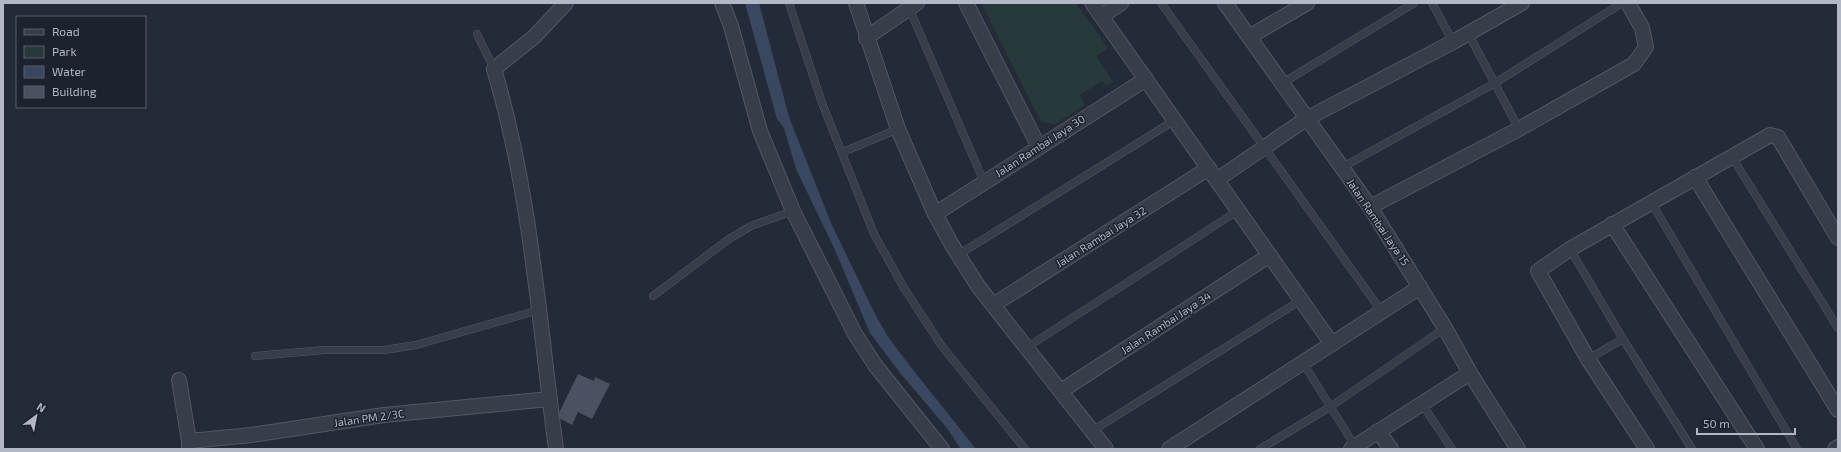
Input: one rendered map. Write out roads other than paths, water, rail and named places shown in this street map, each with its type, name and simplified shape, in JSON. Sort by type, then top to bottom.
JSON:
[{"type":"street","points":[[556,449],[540,310],[524,204],[512,142],[494,69],[534,37],[566,3]]},
{"type":"street","points":[[722,3],[731,26],[760,132],[793,211],[855,334],[892,388],[942,449]]},
{"type":"street","points":[[856,3],[866,38],[898,129],[935,214],[958,255],[978,286],[1106,449]]},
{"type":"street","points":[[966,3],[1039,148]]},
{"type":"street","points":[[1092,3],[1218,179],[1332,344]]},
{"type":"street","points":[[1102,16],[1122,3]]},
{"type":"street","name":"Jalan Rambai Jaya 15","points":[[1225,3],[1281,84],[1370,207],[1445,328],[1470,373],[1518,449]]},
{"type":"street","points":[[1249,37],[1307,3]]},
{"type":"street","points":[[1218,179],[1306,119],[1453,42],[1522,3]]},
{"type":"street","points":[[1370,207],[1519,128],[1634,64],[1646,47],[1642,28],[1628,3]]},
{"type":"street","points":[[866,38],[913,6]]},
{"type":"street","name":"Jalan Rambai Jaya 30","points":[[935,214],[1146,79]]},
{"type":"street","points":[[1647,449],[1588,359],[1538,271],[1570,249],[1612,224],[1770,135],[1778,137],[1838,238]]},
{"type":"street","name":"Jalan Rambai Jaya 32","points":[[993,305],[1209,168]]},
{"type":"street","points":[[1695,177],[1838,410]]},
{"type":"street","points":[[1612,224],[1757,449]]},
{"type":"street","name":"Jalan Rambai Jaya 34","points":[[1061,391],[1270,255]]},
{"type":"street","points":[[1169,449],[1420,287]]},
{"type":"street","points":[[1353,448],[1470,373]]},
{"type":"street","points":[[179,380],[189,445]]},
{"type":"street","name":"Jalan PM 2/3C","points":[[189,445],[384,415],[550,399]]},
{"type":"street","points":[[1378,431],[1391,449]]},
{"type":"lane","points":[[789,3],[822,103],[843,152],[874,234],[904,288],[941,344],[1025,449]]},
{"type":"lane","points":[[1161,3],[1382,312]]},
{"type":"lane","points":[[1281,84],[1414,3]]},
{"type":"lane","points":[[1432,3],[1453,42]]},
{"type":"lane","points":[[1341,168],[1495,83],[1622,3]]},
{"type":"lane","points":[[913,6],[984,182]]},
{"type":"lane","points":[[1468,33],[1519,128]]},
{"type":"lane","points":[[477,34],[494,69]]},
{"type":"lane","points":[[958,255],[1175,120]]},
{"type":"lane","points":[[843,152],[898,129]]},
{"type":"lane","points":[[1732,156],[1838,328]]},
{"type":"lane","points":[[1652,202],[1797,449]]},
{"type":"lane","points":[[1026,348],[1239,210]]},
{"type":"lane","points":[[653,296],[729,239],[751,226],[793,211]]},
{"type":"lane","points":[[1570,249],[1692,449]]},
{"type":"lane","points":[[1092,431],[1301,300]]},
{"type":"lane","points":[[255,356],[324,350],[384,350],[416,345],[540,310]]},
{"type":"lane","points":[[1260,449],[1330,407],[1445,328]]},
{"type":"lane","points":[[1588,359],[1623,338]]},
{"type":"lane","points":[[1303,362],[1353,448]]},
{"type":"lane","points":[[1422,404],[1452,449]]},
{"type":"water","points":[[745,3],[759,3],[789,117],[831,223],[874,312],[888,337],[976,449],[961,449],[946,427],[901,374],[870,333],[835,250],[796,169],[784,128],[777,119]]}]
